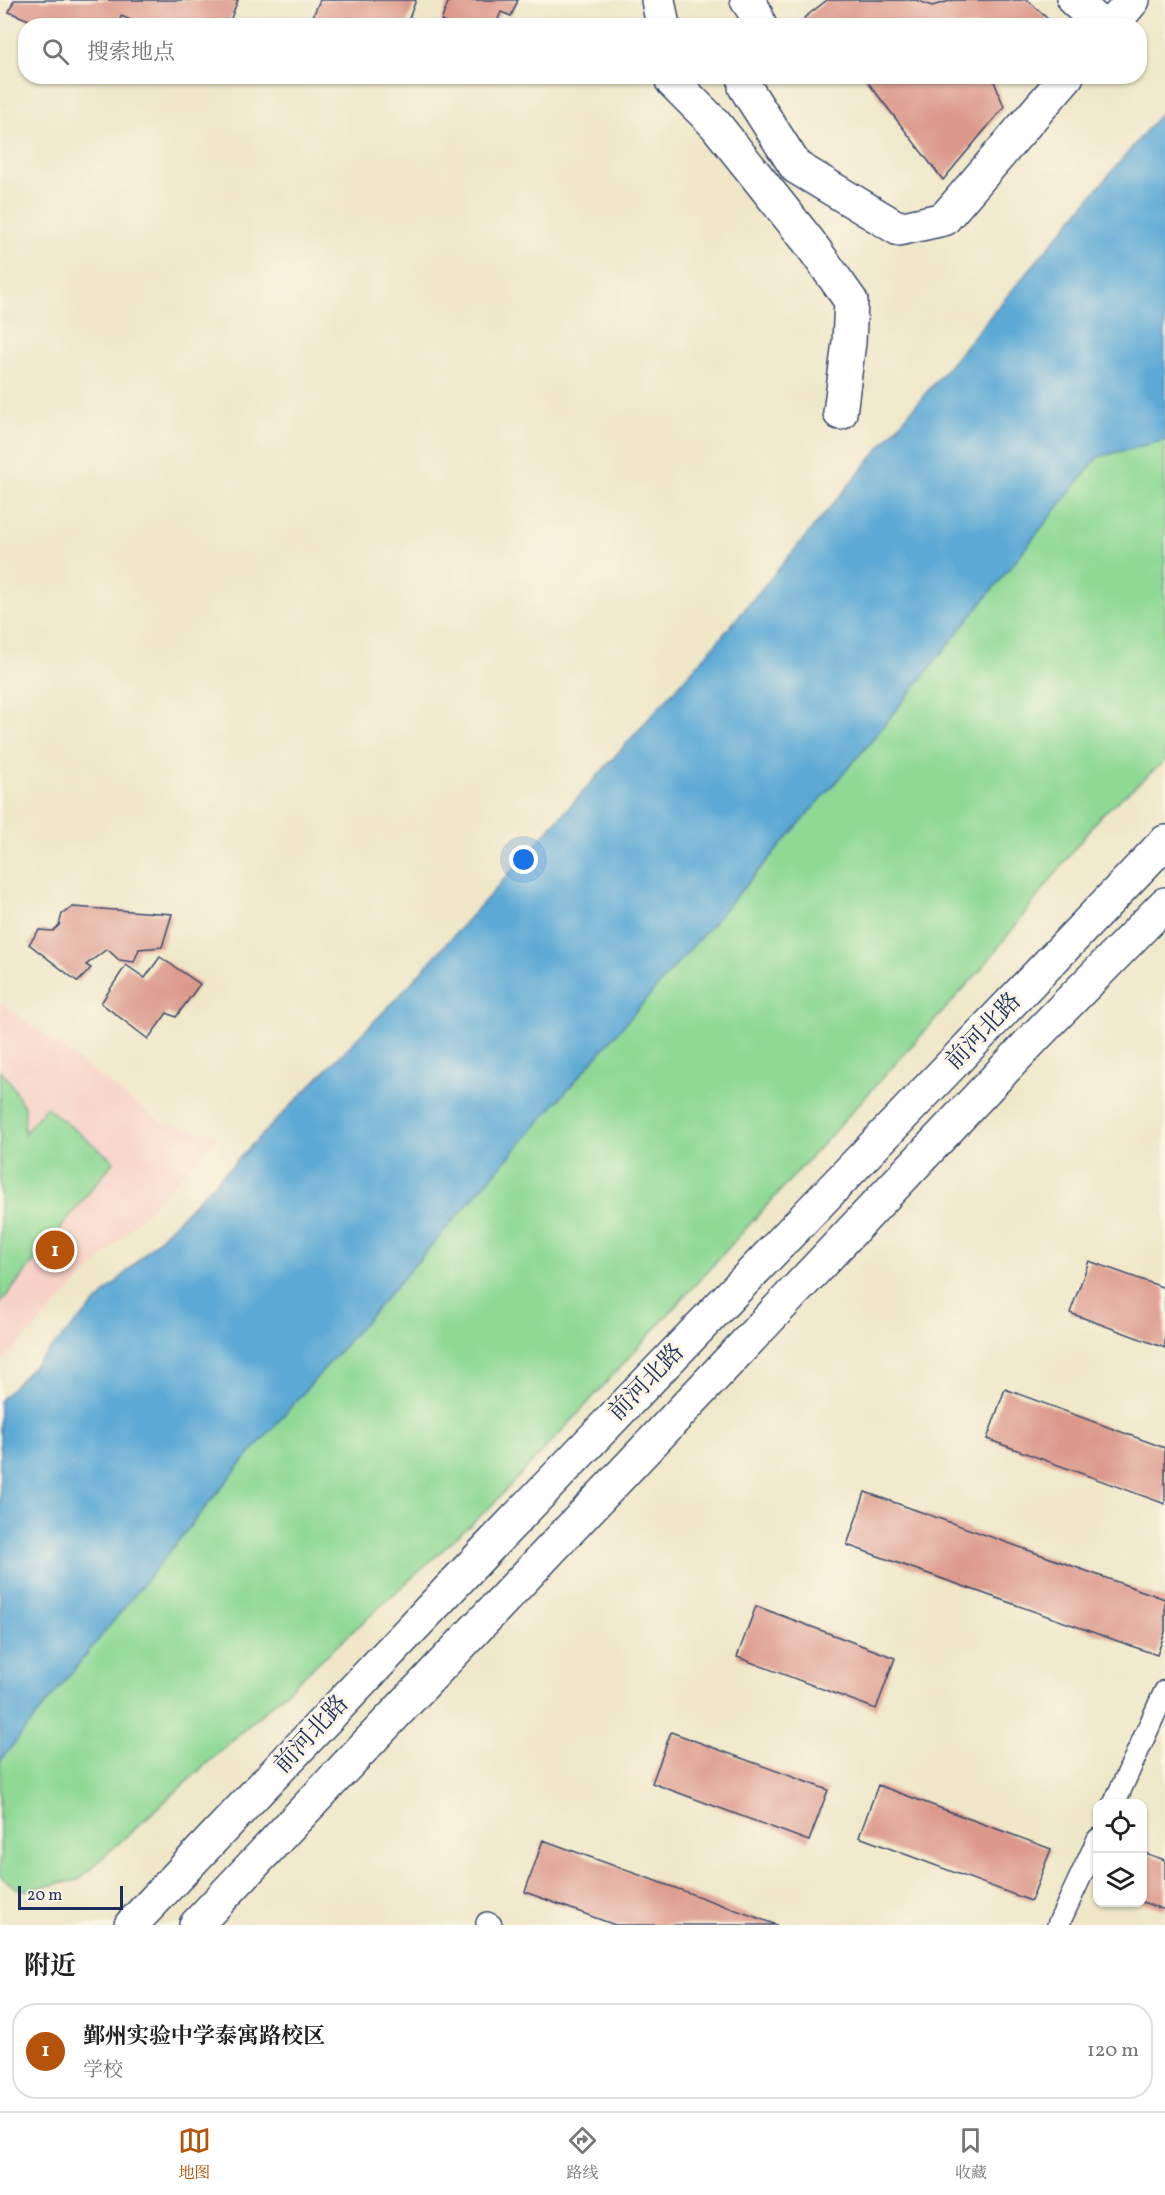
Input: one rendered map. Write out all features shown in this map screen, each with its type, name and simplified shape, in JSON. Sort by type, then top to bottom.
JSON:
[{"type":"main road","points":[[658,0],[661,18]]},
{"type":"main road","points":[[744,18],[745,0]]},
{"type":"main road","points":[[745,0],[757,18]]},
{"type":"main road","points":[[1074,0],[1093,18]]},
{"type":"main road","points":[[1118,18],[1133,0]]},
{"type":"main road","points":[[675,84],[715,124],[810,242],[850,301],[849,342],[840,413]]},
{"type":"main road","points":[[745,84],[796,167],[899,229],[944,219],[1060,84]]},
{"type":"main road","name":"前河北路","points":[[131,1925],[493,1543],[1165,842]]},
{"type":"main road","name":"前河北路","points":[[196,1925],[1035,1037],[1165,904]]},
{"type":"lane","points":[[1116,1799],[1165,1691]]},
{"type":"lane","points":[[1058,1925],[1093,1850]]},
{"type":"shaded area","points":[[0,1002],[160,1122],[220,1135],[0,1364]]},
{"type":"green space","points":[[1165,440],[1165,761],[1100,816],[984,966],[575,1417],[489,1508],[78,1880],[20,1891],[0,1876],[0,1761],[234,1472],[869,744],[1098,457]]},
{"type":"green space","points":[[0,1071],[9,1080],[25,1109],[24,1134],[46,1107],[114,1161],[0,1304]]},
{"type":"water","points":[[1165,108],[1165,440],[1098,457],[869,744],[234,1472],[0,1761],[0,1400],[399,996],[707,654]]},
{"type":"building","points":[[14,0],[238,0],[231,18],[126,18],[121,16],[120,18],[24,18],[9,12]]},
{"type":"building","points":[[320,0],[416,0],[409,18],[318,18],[313,16]]},
{"type":"building","points":[[449,0],[518,0],[511,16],[501,12],[498,18],[442,18]]},
{"type":"building","points":[[827,0],[916,0],[932,6],[953,0],[1028,0],[1047,18],[804,18]]},
{"type":"building","points":[[869,84],[995,84],[1004,107],[943,180]]},
{"type":"building","points":[[73,907],[172,914],[162,947],[139,949],[134,962],[119,960],[107,949],[86,965],[91,968],[78,982],[29,944],[39,930],[53,931],[59,925],[62,914]]},
{"type":"building","points":[[160,957],[200,984],[176,1017],[167,1013],[148,1039],[101,1003],[126,965],[145,978]]},
{"type":"building","points":[[1089,1261],[1165,1288],[1165,1348],[1070,1313]]},
{"type":"building","points":[[1005,1389],[1165,1448],[1165,1504],[987,1439]]},
{"type":"building","points":[[865,1492],[1165,1599],[1165,1632],[1157,1655],[847,1545]]},
{"type":"building","points":[[756,1606],[895,1658],[876,1709],[737,1657]]},
{"type":"building","points":[[671,1732],[828,1790],[809,1841],[652,1783]]},
{"type":"building","points":[[878,1785],[1051,1849],[1031,1901],[859,1837]]},
{"type":"building","points":[[543,1840],[777,1925],[615,1925],[525,1892]]},
{"type":"building","points":[[1147,1854],[1165,1860],[1165,1910],[1147,1904]]},
{"type":"place","name":"鄞州实验中学泰寓路校区","points":[[55,1250]]}]
